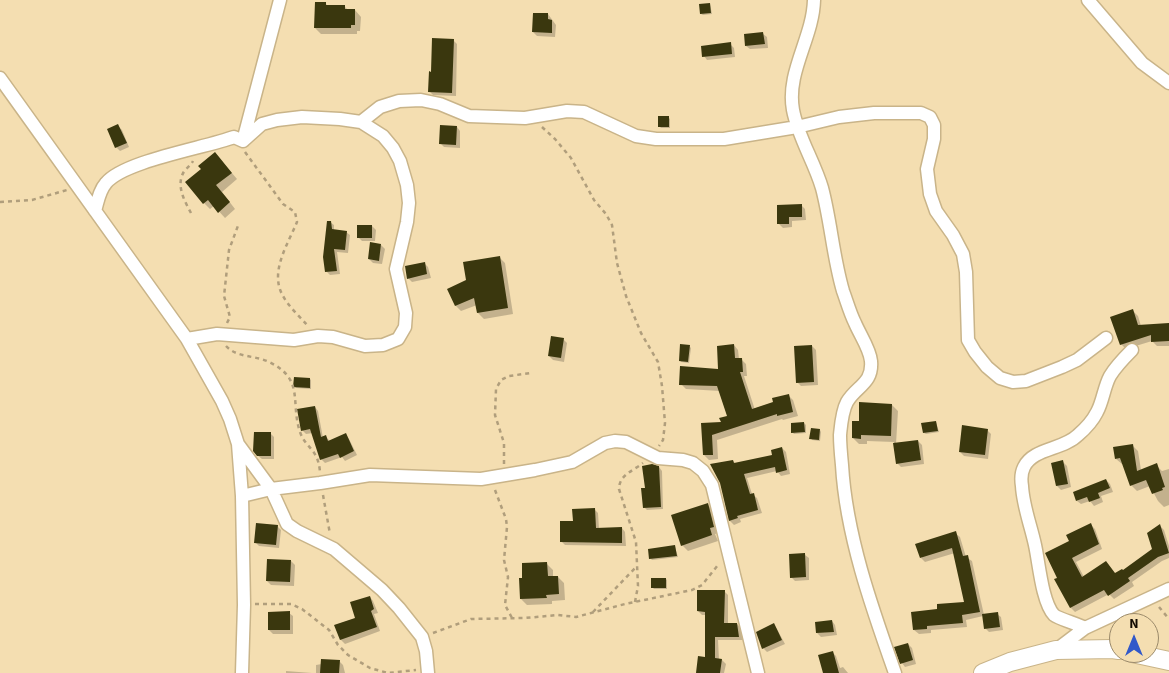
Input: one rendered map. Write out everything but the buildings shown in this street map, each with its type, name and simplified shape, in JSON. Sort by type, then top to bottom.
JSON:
[{"type":"main road","points":[[984,673],[1010,662],[1056,650],[1109,649]]},
{"type":"street","points":[[239,139],[280,0]]},
{"type":"street","points":[[814,0],[806,43],[794,76],[791,91],[793,109],[797,127],[821,185],[843,291],[872,360],[866,382],[848,401],[843,414],[840,436],[842,475],[848,514],[865,581],[895,673]]},
{"type":"street","points":[[1088,0],[1142,63],[1169,83]]},
{"type":"street","points":[[0,78],[187,339],[230,419],[238,444],[242,496],[244,605],[242,673]]},
{"type":"street","points":[[361,122],[380,107],[398,101],[421,100],[440,104],[469,116],[525,118],[567,111],[584,112],[636,136],[656,139],[724,139],[839,118],[874,114],[921,114],[930,117],[934,125],[934,139],[927,169],[930,194],[936,211],[953,235],[963,254],[966,272],[968,340],[974,352],[1000,378],[1013,382],[1026,381],[1077,360],[1106,338]]},
{"type":"street","points":[[95,211],[101,190],[117,173],[134,166],[239,139],[262,124],[278,120],[302,117],[361,122],[383,136],[393,148],[400,161],[407,185],[409,203],[407,222],[396,269],[406,313],[406,327],[398,338],[383,345],[365,346],[333,337],[318,336],[294,340],[217,334],[187,339]]},
{"type":"street","points":[[1085,628],[1074,622],[1062,620],[1054,615],[1050,606],[1044,591],[1027,511],[1022,486],[1022,473],[1024,466],[1032,456],[1066,443],[1084,429],[1098,411],[1104,388],[1110,376],[1132,350]]},
{"type":"street","points":[[242,496],[271,489],[320,484],[370,475],[481,479],[572,462],[600,446],[615,441],[638,446],[652,455],[667,460],[683,460],[694,464],[703,471],[712,485],[758,673]]},
{"type":"street","points":[[238,444],[271,489],[287,524],[334,549],[382,590],[399,608],[422,637],[428,670]]},
{"type":"street","points":[[1056,650],[1085,628],[1169,589]]},
{"type":"path","points":[[525,118],[540,126],[555,138],[571,158],[594,200],[606,214],[612,226],[617,263],[626,296],[641,333],[658,362],[666,422],[663,440],[652,455],[632,472],[621,478],[619,482],[619,488],[636,542],[638,586],[635,602]]},
{"type":"path","points":[[239,139],[282,204],[297,215],[297,222],[281,259],[278,274],[279,286],[286,300],[318,336]]},
{"type":"path","points":[[191,213],[184,200],[180,184],[184,172],[191,164],[199,148]]},
{"type":"path","points":[[0,202],[32,200],[78,187]]},
{"type":"path","points":[[239,223],[229,250],[224,296],[230,318],[217,334],[235,354],[269,362],[287,374],[294,390],[297,420],[301,434],[317,455],[320,484],[334,549]]},
{"type":"path","points":[[512,618],[504,601],[508,577],[504,560],[506,519],[494,476],[502,470],[504,460],[504,443],[495,415],[496,389],[500,380],[509,376],[530,372]]},
{"type":"path","points":[[422,637],[471,619],[558,615],[576,617],[692,590],[702,585],[728,552]]},
{"type":"path","points":[[592,613],[637,566]]},
{"type":"path","points":[[244,605],[291,604],[302,609],[329,630],[338,645],[348,655],[370,668],[388,673],[428,670]]}]
